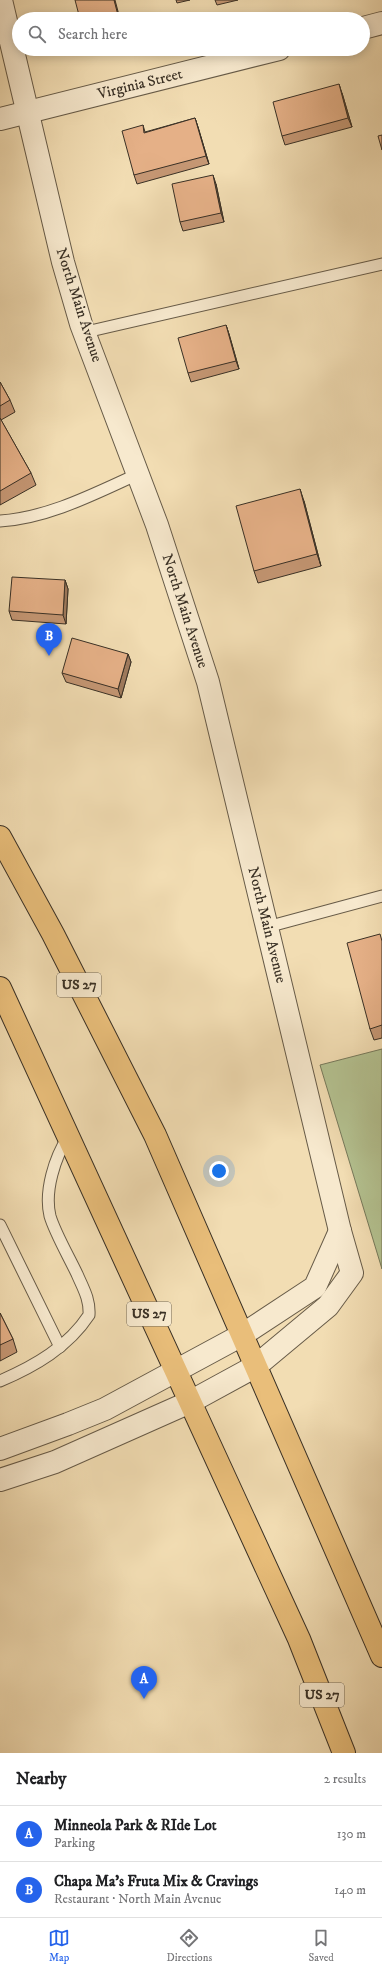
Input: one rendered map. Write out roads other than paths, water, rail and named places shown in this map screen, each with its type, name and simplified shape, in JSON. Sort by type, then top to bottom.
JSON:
[{"type":"highway","name":"US 27","points":[[0,837],[53,934],[155,1135],[382,1656]]},
{"type":"highway","name":"US 27","points":[[0,988],[299,1638],[344,1753]]},
{"type":"street","name":"North Main Avenue","points":[[0,0],[12,48]]},
{"type":"street","points":[[370,26],[382,23]]},
{"type":"street","name":"North Main Avenue","points":[[14,56],[63,262],[82,324],[157,525],[208,682],[340,1231],[352,1273],[328,1306],[256,1366]]},
{"type":"street","name":"Virginia Street","points":[[0,119],[251,56]]},
{"type":"street","points":[[0,1449],[68,1424],[128,1397],[242,1335],[315,1287],[340,1231]]},
{"type":"street","points":[[0,1480],[55,1462],[190,1402],[256,1366]]},
{"type":"lane","points":[[86,332],[382,264]]},
{"type":"lane","points":[[0,522],[16,520],[46,512],[91,495],[138,474]]},
{"type":"lane","points":[[267,927],[382,896]]},
{"type":"lane","points":[[0,1381],[30,1368],[60,1347],[84,1322],[89,1314],[90,1305],[50,1216],[49,1197],[53,1168],[61,1148],[68,1137]]},
{"type":"lane","points":[[0,1225],[60,1347]]},
{"type":"place","name":"Chapa Ma's Fruta Mix & Cravings","points":[[49,656]]},
{"type":"place","name":"Minneola Park & RIde Lot","points":[[144,1699]]}]
